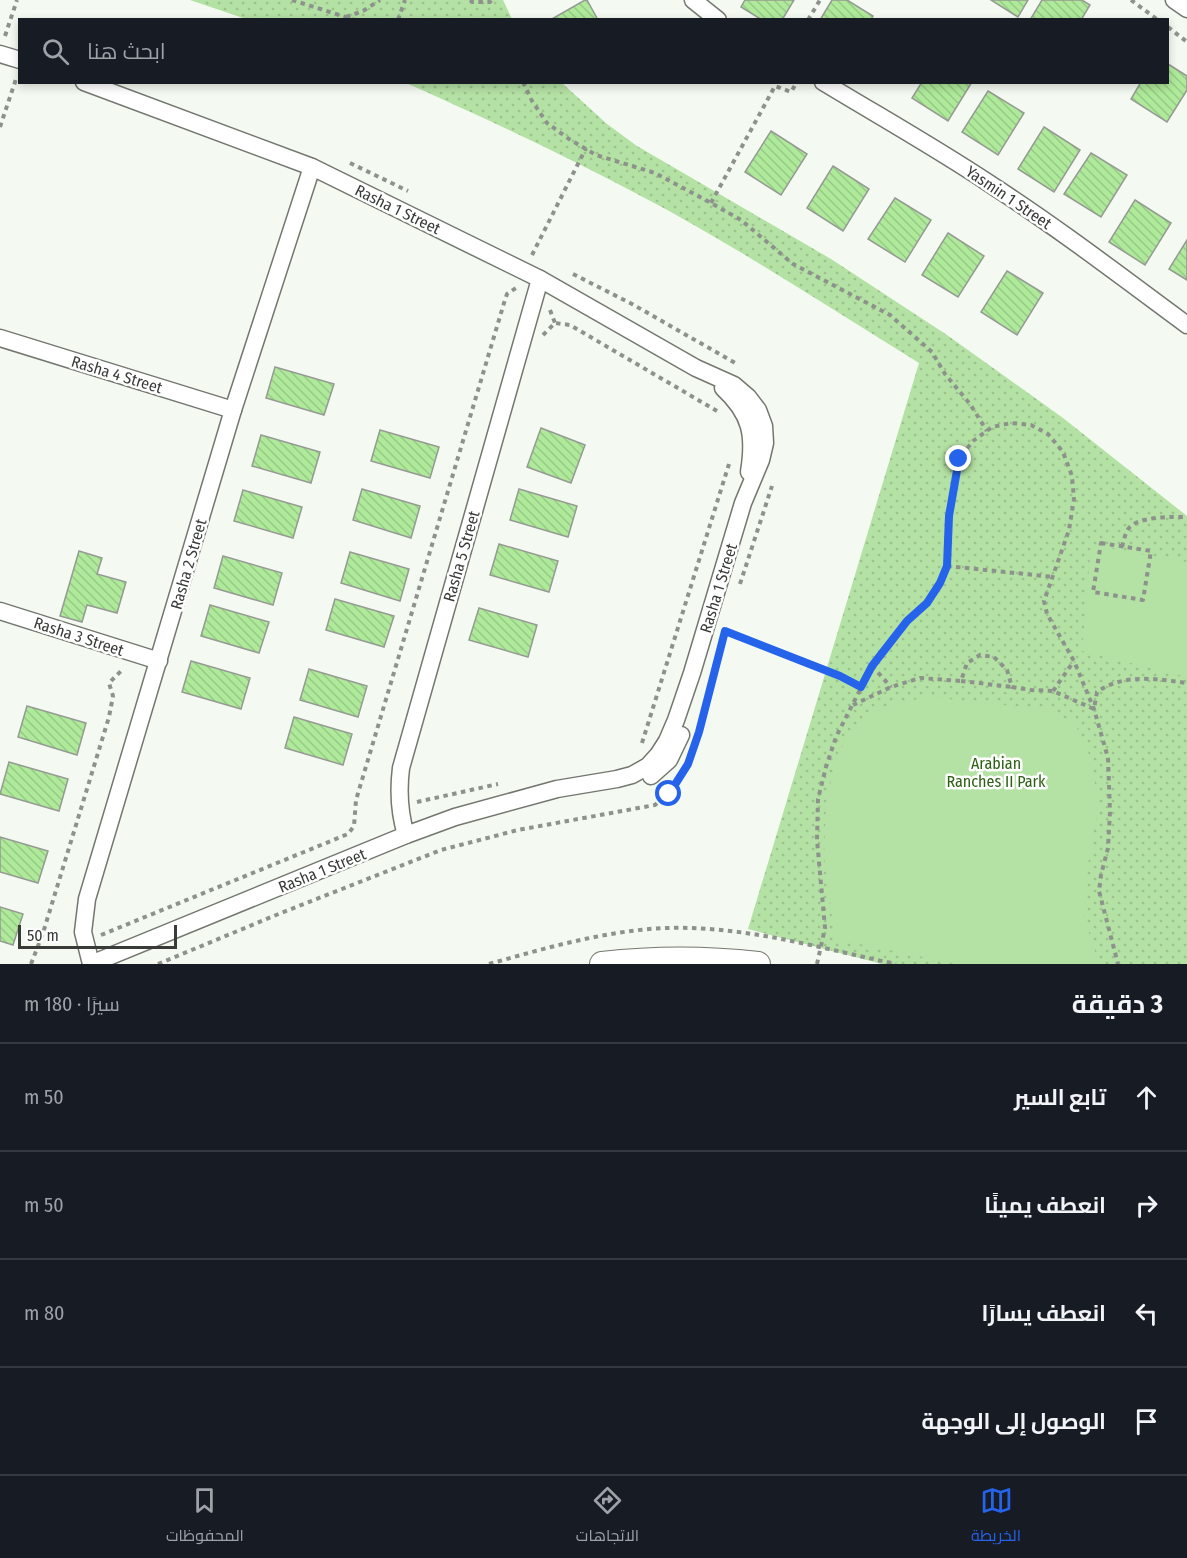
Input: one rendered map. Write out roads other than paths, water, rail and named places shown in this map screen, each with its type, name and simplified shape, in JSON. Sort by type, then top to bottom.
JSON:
[{"type":"street","points":[[693,0],[716,18]]},
{"type":"street","points":[[1174,0],[1187,9]]},
{"type":"street","points":[[1,49],[18,59]]},
{"type":"street","name":"Rasha 1 Street","points":[[89,84],[312,166],[540,279],[696,368],[734,385],[758,410],[764,426],[765,443],[761,460],[744,503],[692,673],[678,743],[669,760],[658,772],[642,782],[624,788],[557,789],[455,817],[91,964]]},
{"type":"street","name":"Yasmin 1 Street","points":[[826,84],[990,184],[1187,325]]},
{"type":"street","name":"Rasha 2 Street","points":[[91,964],[83,932],[87,899],[233,410],[312,166]]},
{"type":"street","name":"Rasha 5 Street","points":[[406,835],[400,813],[398,791],[401,768],[540,279]]},
{"type":"street","name":"Rasha 4 Street","points":[[0,338],[233,410]]},
{"type":"street","name":"Rasha 3 Street","points":[[0,611],[159,661]]},
{"type":"street","points":[[602,964],[660,959],[717,960],[758,964]]},
{"type":"park label","name":"Arabian Ranches II Park","points":[[996,772]]}]
